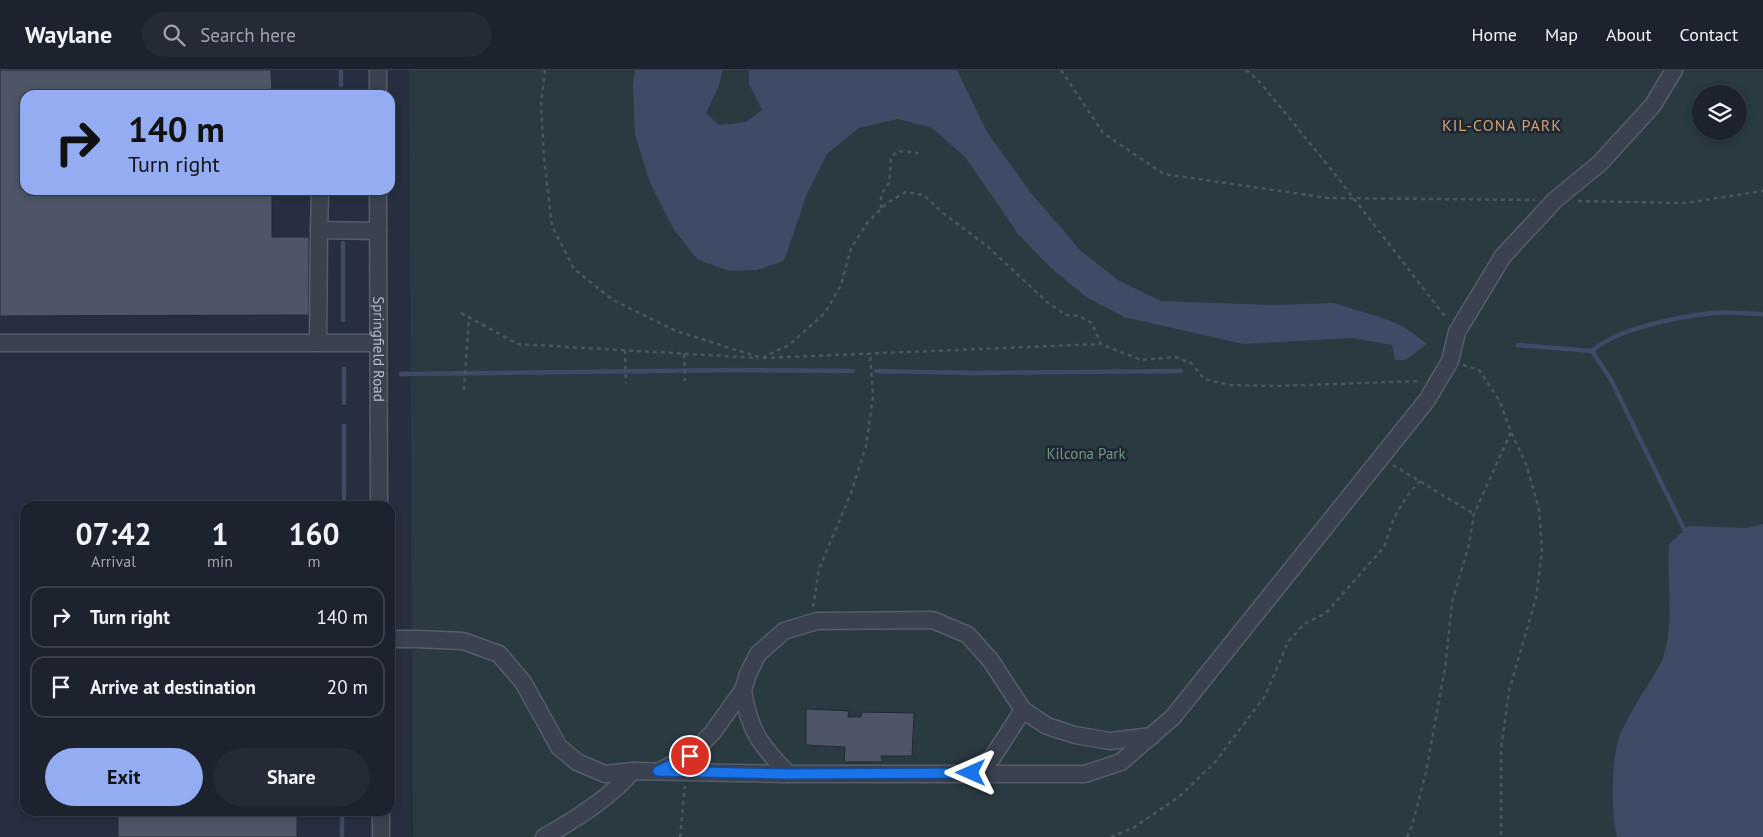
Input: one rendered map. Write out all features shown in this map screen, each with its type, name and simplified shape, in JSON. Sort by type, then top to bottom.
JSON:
[{"type":"street","points":[[378,70],[378,90]]},
{"type":"street","points":[[395,639],[417,638],[463,641],[500,654],[523,682],[559,747],[577,762],[605,774],[658,771],[788,774],[1085,774],[1121,762],[1173,717],[1427,400],[1450,361],[1457,332],[1503,256],[1555,200],[1600,163],[1653,105],[1674,70]]},
{"type":"street","points":[[318,343],[320,195]]},
{"type":"street","name":"Springfield Road","points":[[378,195],[379,501]]},
{"type":"street","points":[[319,230],[378,231]]},
{"type":"street","points":[[0,343],[378,343]]},
{"type":"street","points":[[658,771],[690,756],[713,732],[743,690],[748,674],[758,654],[784,630],[817,620],[933,620],[968,635],[991,661],[1022,710],[1047,726],[1075,735],[1110,741],[1152,736]]},
{"type":"street","points":[[743,690],[746,712],[754,733],[766,750],[788,774]]},
{"type":"street","points":[[971,773],[992,758],[1022,710]]},
{"type":"street","points":[[544,837],[616,790],[633,771]]},
{"type":"street","points":[[381,816],[381,837]]},
{"type":"path","points":[[546,70],[541,105],[544,157],[552,226],[574,269],[612,300],[676,331],[762,358],[789,345],[825,313],[841,284],[851,248],[867,223],[887,203],[906,192],[924,195],[943,214],[987,246],[1047,302],[1066,315],[1079,316],[1092,323],[1101,344]]},
{"type":"path","points":[[1061,70],[1103,134],[1164,174],[1328,198],[1685,203],[1763,191]]},
{"type":"path","points":[[1246,70],[1258,80],[1457,332]]},
{"type":"path","points":[[880,209],[881,194],[889,183],[891,158],[896,151],[918,153]]},
{"type":"path","points":[[461,313],[518,344],[762,358],[1101,344],[1141,360],[1175,357],[1191,363],[1204,379],[1229,385],[1327,385],[1439,380]]},
{"type":"path","points":[[464,390],[469,317]]},
{"type":"path","points":[[625,350],[626,382]]},
{"type":"path","points":[[684,354],[685,382]]},
{"type":"path","points":[[810,623],[819,569],[850,494],[866,446],[873,396],[870,354]]},
{"type":"path","points":[[1450,361],[1479,370],[1499,400],[1526,464],[1539,509],[1542,552],[1536,598],[1509,691],[1501,749],[1501,837]]},
{"type":"path","points":[[1407,837],[1412,826],[1426,772],[1445,668],[1452,603],[1474,514],[1511,432]]},
{"type":"path","points":[[1381,458],[1474,514]]},
{"type":"path","points":[[1111,837],[1133,828],[1180,796],[1215,762],[1265,696],[1288,642],[1304,624],[1326,613],[1384,547],[1394,518],[1407,496],[1420,481]]},
{"type":"path","points":[[680,837],[687,772]]},
{"type":"green space","name":"Kilcona Park","points":[[409,70],[1763,70],[1763,837],[413,837]]},
{"type":"water","points":[[635,70],[723,70],[718,88],[706,113],[719,125],[746,122],[762,110],[749,84],[749,70],[957,70],[987,132],[1031,193],[1081,251],[1118,280],[1161,301],[1274,305],[1333,303],[1380,317],[1404,327],[1427,344],[1406,360],[1395,360],[1392,345],[1351,338],[1243,344],[1124,317],[1086,297],[1051,268],[1019,235],[965,157],[932,128],[898,119],[859,128],[827,154],[807,194],[784,261],[757,270],[730,271],[698,260],[674,230],[650,183],[635,135],[633,85]]},
{"type":"water","points":[[1763,524],[1763,837],[1617,837],[1613,793],[1616,749],[1624,726],[1656,672],[1664,654],[1670,613],[1669,544],[1689,526],[1748,528]]},
{"type":"building","points":[[0,70],[271,70],[272,90],[20,90],[20,195],[272,195],[272,237],[309,237],[309,315],[0,316]]},
{"type":"building","points":[[806,709],[849,711],[848,717],[861,717],[862,712],[914,713],[912,756],[881,756],[882,762],[844,762],[845,747],[806,745]]},
{"type":"building","points":[[118,816],[297,816],[297,837],[118,837]]},
{"type":"waterway","points":[[341,70],[341,85]]},
{"type":"waterway","points":[[343,243],[343,320]]},
{"type":"waterway","points":[[1592,351],[1617,336],[1666,321],[1718,312],[1763,314]]},
{"type":"waterway","points":[[1518,345],[1592,351],[1611,380],[1687,535]]},
{"type":"waterway","points":[[344,369],[344,403]]},
{"type":"waterway","points":[[401,374],[735,370],[853,371]]},
{"type":"waterway","points":[[876,371],[973,373],[1181,371]]},
{"type":"waterway","points":[[344,426],[344,501]]},
{"type":"waterway","points":[[342,816],[342,837]]},
{"type":"district","name":"KIL-CONA PARK","points":[[1502,125]]},
{"type":"route","points":[[690,756],[658,771],[788,774],[971,773]]}]
